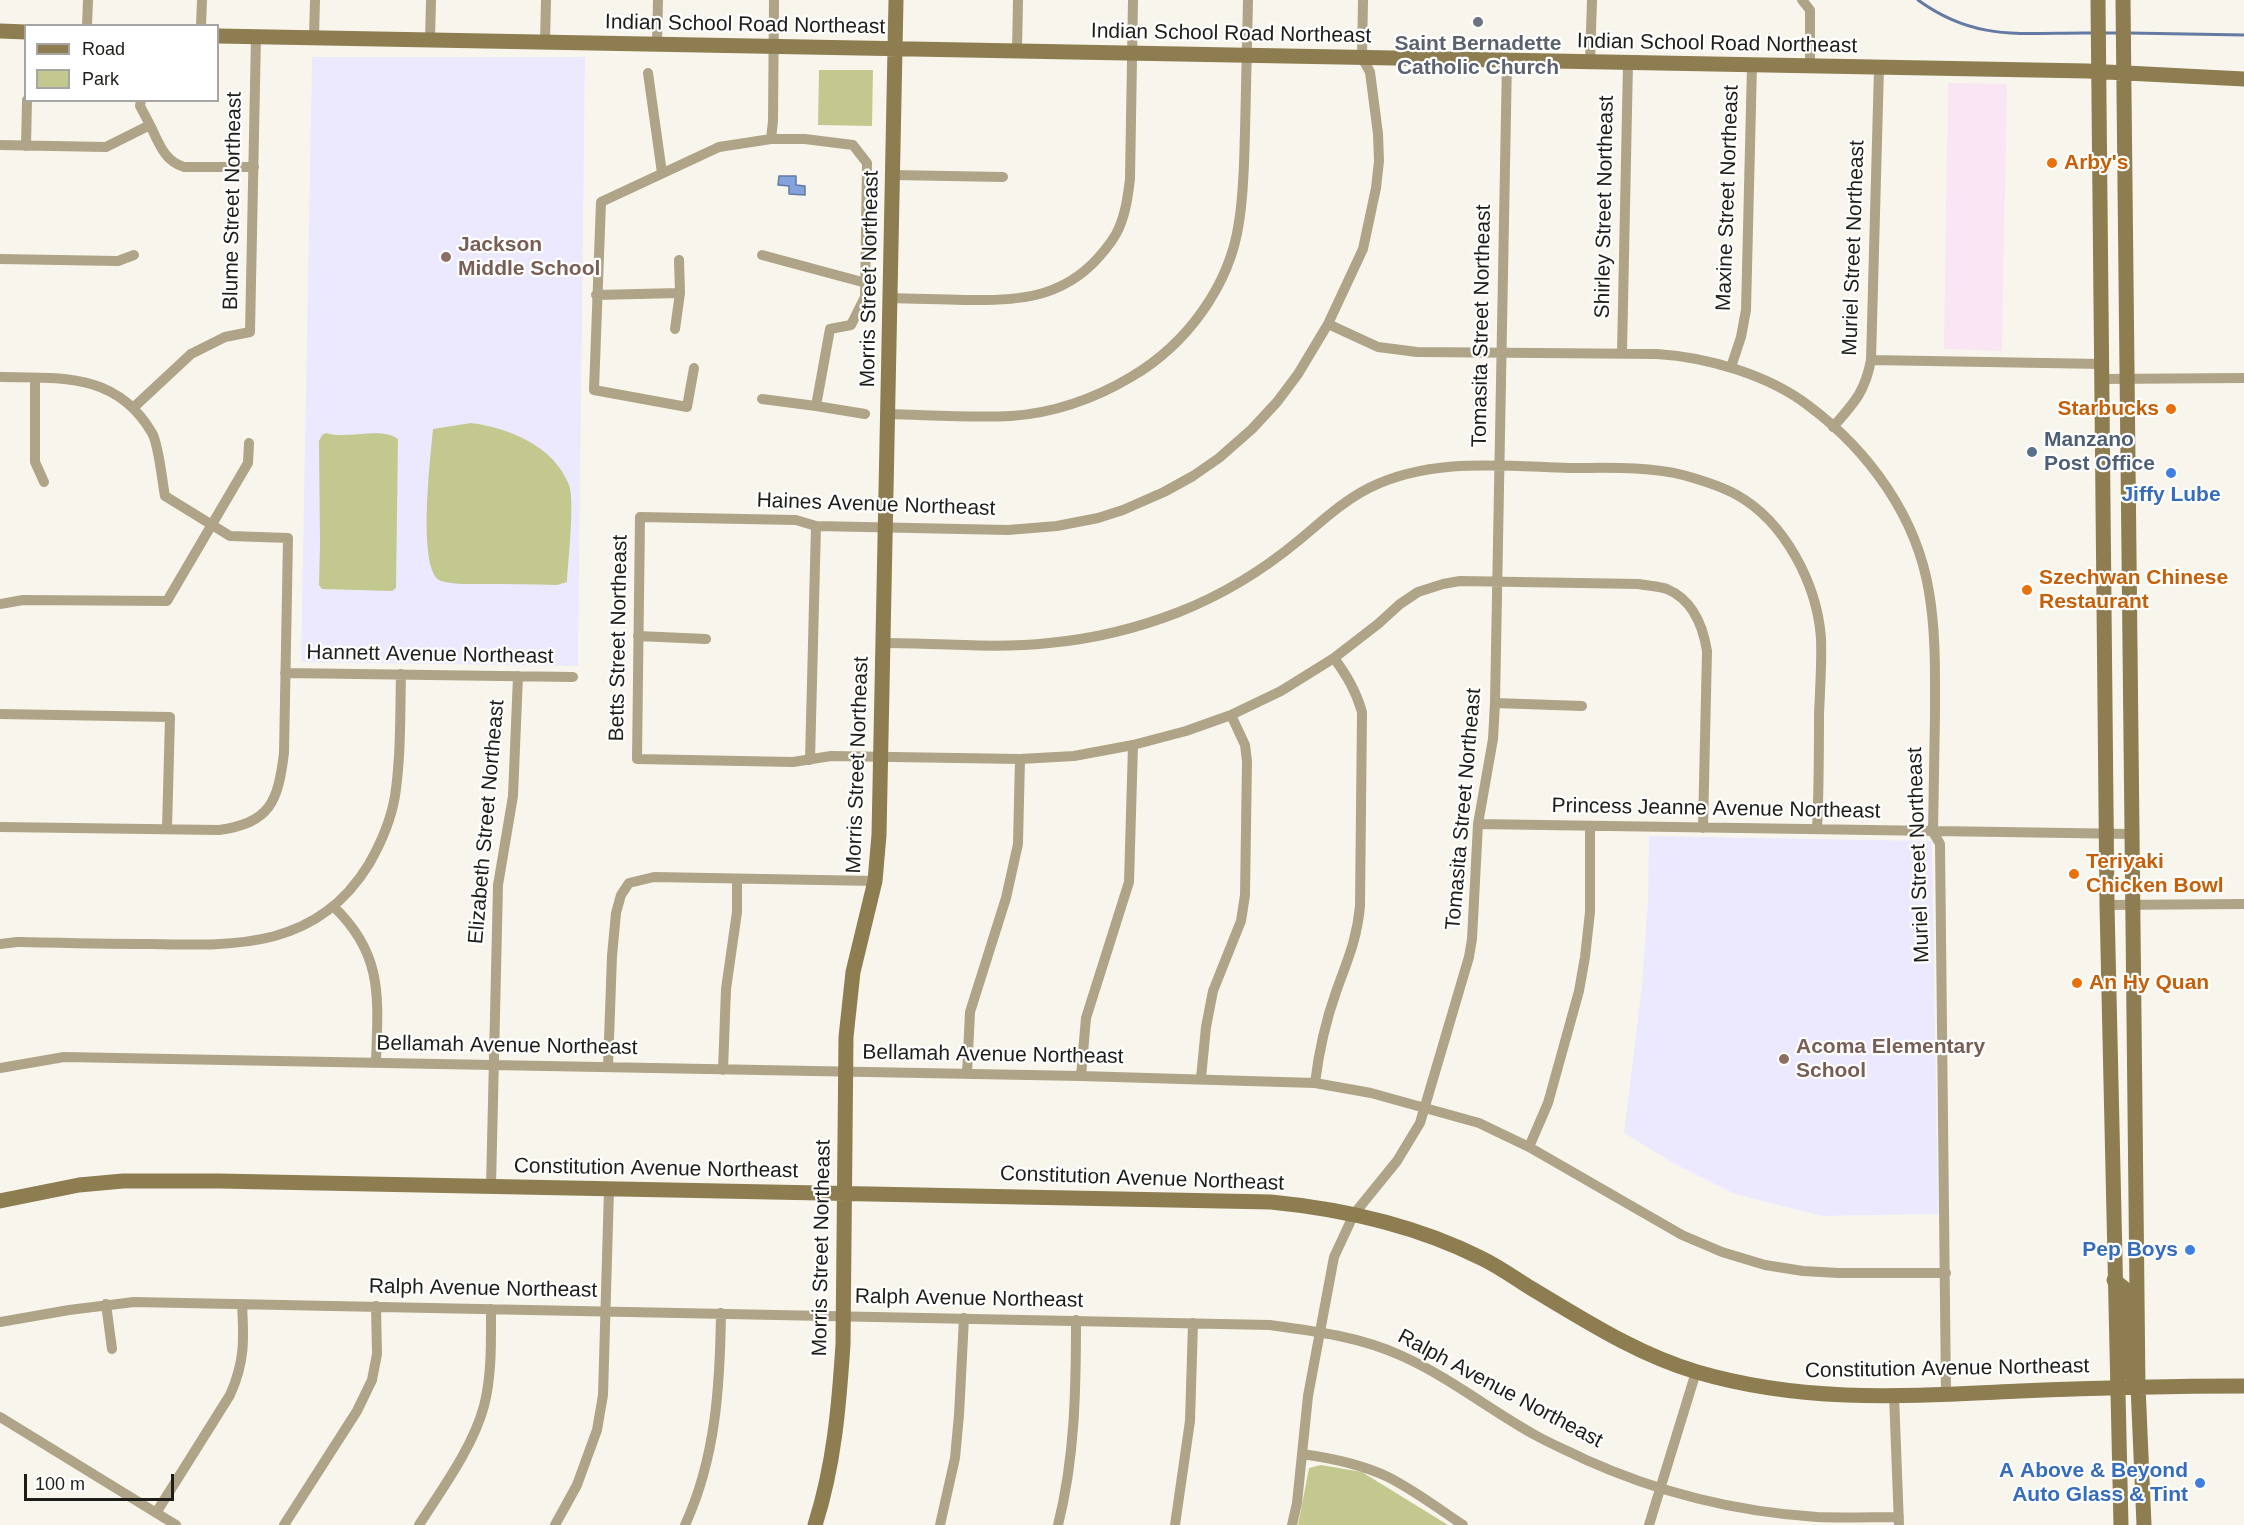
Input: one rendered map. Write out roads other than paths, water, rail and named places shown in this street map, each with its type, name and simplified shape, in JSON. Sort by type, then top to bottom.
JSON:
[{"type":"street","points":[[87,24],[88,0]]},
{"type":"street","points":[[201,24],[202,0]]},
{"type":"street","points":[[314,37],[315,0]]},
{"type":"street","points":[[430,0],[430,40]]},
{"type":"street","points":[[545,42],[546,0]]},
{"type":"street","points":[[657,44],[658,0]]},
{"type":"street","points":[[771,139],[774,0]]},
{"type":"street","name":"Morris Street Northeast","points":[[815,1525],[826,1487],[839,1413],[843,1316],[846,1037],[854,972],[875,881],[879,836],[896,0]]},
{"type":"street","points":[[1017,50],[1018,0]]},
{"type":"street","points":[[890,298],[1018,299],[1043,294],[1066,285],[1089,268],[1119,229],[1126,205],[1130,179],[1133,0]]},
{"type":"street","points":[[889,414],[1011,416],[1072,405],[1110,390],[1147,368],[1176,343],[1194,323],[1221,279],[1231,255],[1239,225],[1243,192],[1248,0]]},
{"type":"street","points":[[1362,58],[1363,0]]},
{"type":"street","points":[[1590,62],[1592,0]]},
{"type":"street","points":[[1802,0],[1810,10],[1810,66]]},
{"type":"street","points":[[2098,6],[2107,905],[2116,1387],[2121,1525]]},
{"type":"street","points":[[2123,7],[2138,1386],[2144,1525]]},
{"type":"street","points":[[0,31],[24,32]]},
{"type":"street","name":"Indian School Road Northeast","points":[[219,36],[2098,71],[2244,79]]},
{"type":"street","name":"Blume Street Northeast","points":[[134,408],[191,354],[225,337],[250,332],[256,36]]},
{"type":"street","name":"Haines Avenue Northeast","points":[[640,517],[796,520],[816,526],[1008,530],[1058,526],[1098,518],[1164,492],[1193,476],[1219,458],[1252,429],[1298,375],[1328,324],[1363,249],[1376,188],[1379,160],[1370,72],[1362,58]]},
{"type":"street","name":"Tomasita Street Northeast","points":[[1292,1525],[1308,1396],[1334,1257],[1354,1214],[1410,1142],[1420,1123],[1472,939],[1478,824],[1493,739],[1495,703],[1500,466],[1499,352],[1507,60]]},
{"type":"street","name":"Shirley Street Northeast","points":[[1622,353],[1628,63]]},
{"type":"street","name":"Maxine Street Northeast","points":[[1731,367],[1741,337],[1746,310],[1752,65]]},
{"type":"street","name":"Muriel Street Northeast","points":[[1879,68],[1871,360],[1867,379],[1858,398],[1833,427],[1867,460],[1887,486],[1908,524],[1919,552],[1929,590],[1935,640],[1933,832],[1940,844],[1946,1394]]},
{"type":"street","points":[[648,74],[662,173]]},
{"type":"street","points":[[26,146],[27,102]]},
{"type":"street","points":[[141,102],[167,158],[174,164],[254,167]]},
{"type":"street","points":[[0,145],[106,147],[150,125]]},
{"type":"street","points":[[694,368],[687,407],[594,390],[601,202],[719,147],[771,139],[805,139],[853,145],[867,163],[865,297],[850,324],[830,328],[816,406]]},
{"type":"street","points":[[893,175],[1004,177]]},
{"type":"street","points":[[0,259],[118,261],[134,255]]},
{"type":"street","points":[[762,255],[866,283]]},
{"type":"street","points":[[675,329],[680,293],[679,260]]},
{"type":"street","points":[[596,295],[680,293]]},
{"type":"street","points":[[1328,324],[1377,346],[1418,352],[1622,353],[1681,356],[1731,367],[1785,391],[1809,406],[1833,427]]},
{"type":"street","points":[[1871,360],[2102,371],[2126,379],[2244,378]]},
{"type":"street","points":[[0,377],[77,379],[107,389],[134,408],[153,435],[165,496],[230,536],[288,538],[284,753],[281,777],[275,796],[266,810],[255,821],[241,827],[219,830],[0,827]]},
{"type":"street","points":[[35,378],[35,462],[44,482]]},
{"type":"street","points":[[762,399],[865,414]]},
{"type":"street","points":[[0,604],[23,600],[167,601],[248,463],[249,443]]},
{"type":"street","points":[[884,643],[1048,644],[1091,638],[1140,625],[1179,612],[1252,575],[1296,543],[1335,509],[1368,488],[1392,478],[1420,471],[1452,466],[1500,466],[1642,469],[1680,474],[1738,495],[1765,517],[1784,540],[1799,564],[1810,589],[1821,637],[1817,829]]},
{"type":"street","name":"Betts Street Northeast","points":[[640,517],[637,759],[793,762],[810,760]]},
{"type":"street","points":[[816,526],[810,760],[831,756],[1020,759],[1074,756],[1133,745],[1186,731],[1231,715],[1281,691],[1334,658],[1418,592],[1443,584],[1460,581],[1639,584],[1667,590],[1686,602],[1696,614],[1704,631],[1707,651],[1703,828]]},
{"type":"street","points":[[638,636],[706,639]]},
{"type":"street","points":[[1315,1083],[1319,1050],[1336,991],[1358,931],[1360,906],[1362,712],[1357,694],[1334,658]]},
{"type":"street","name":"Hannett Avenue Northeast","points":[[285,672],[573,677]]},
{"type":"street","points":[[0,944],[17,942],[244,944],[308,923],[334,907],[362,875],[378,847],[390,816],[395,797],[400,738],[401,674]]},
{"type":"street","name":"Elizabeth Street Northeast","points":[[491,1187],[498,885],[513,796],[518,676]]},
{"type":"street","points":[[1495,703],[1582,706]]},
{"type":"street","points":[[0,714],[170,717],[167,830]]},
{"type":"street","points":[[1201,1078],[1206,1026],[1214,991],[1241,921],[1245,895],[1247,761],[1245,745],[1231,715]]},
{"type":"street","points":[[1081,1076],[1086,1018],[1129,882],[1133,745]]},
{"type":"street","points":[[967,1074],[970,1012],[1006,898],[1018,844],[1020,759]]},
{"type":"street","name":"Princess Jeanne Avenue Northeast","points":[[1478,824],[2132,834]]},
{"type":"street","points":[[1529,1147],[1548,1103],[1586,957],[1590,912],[1590,827]]},
{"type":"street","points":[[608,1067],[616,913],[621,895],[628,883],[654,877],[875,881]]},
{"type":"street","points":[[723,1070],[726,989],[737,912],[737,879]]},
{"type":"street","points":[[2107,905],[2244,904]]},
{"type":"street","points":[[334,907],[355,930],[366,948],[373,969],[377,990],[376,1062]]},
{"type":"street","name":"Bellamah Avenue Northeast","points":[[0,1068],[64,1057],[1201,1078],[1315,1083],[1425,1106],[1479,1123],[1529,1147],[1682,1235],[1722,1252],[1766,1265],[1803,1271],[1946,1273]]},
{"type":"street","name":"Constitution Avenue Northeast","points":[[0,1201],[79,1185],[123,1181],[1271,1202],[1312,1206],[1354,1214],[1415,1231],[1483,1259],[1621,1341],[1660,1359],[1696,1372],[1763,1388],[1826,1395],[1894,1395],[2138,1386],[2244,1386]]},
{"type":"street","points":[[555,1525],[578,1485],[597,1430],[603,1395],[609,1189]]},
{"type":"street","points":[[2114,1280],[2125,1289],[2126,1365],[2138,1386]]},
{"type":"street","name":"Ralph Avenue Northeast","points":[[0,1322],[106,1304],[134,1302],[964,1317],[1270,1325],[1319,1332],[1364,1342],[1402,1355],[1536,1435],[1587,1460],[1661,1487],[1712,1502],[1776,1513],[1899,1521]]},
{"type":"street","points":[[106,1304],[112,1349]]},
{"type":"street","points":[[156,1513],[230,1395],[240,1374],[243,1350],[242,1304]]},
{"type":"street","points":[[284,1525],[357,1411],[372,1380],[377,1354],[376,1306]]},
{"type":"street","points":[[419,1525],[468,1445],[484,1407],[490,1375],[491,1309]]},
{"type":"street","points":[[685,1525],[699,1489],[717,1412],[721,1313]]},
{"type":"street","points":[[940,1525],[955,1458],[960,1415],[964,1317]]},
{"type":"street","points":[[1058,1525],[1072,1448],[1076,1380],[1076,1320]]},
{"type":"street","points":[[1175,1525],[1190,1421],[1193,1323]]},
{"type":"street","points":[[1649,1525],[1696,1372]]},
{"type":"street","points":[[1894,1395],[1899,1521]]},
{"type":"street","points":[[0,1417],[176,1525]]},
{"type":"street","points":[[1302,1454],[1365,1467],[1389,1478],[1463,1525]]},
{"type":"water","points":[[779,176],[796,176],[796,185],[805,186],[805,195],[789,194],[789,186],[778,185]]},
{"type":"waterway","points":[[1918,0],[1940,14],[1981,29],[2023,33],[2092,33]]},
{"type":"waterway","points":[[2102,33],[2119,33]]},
{"type":"waterway","points":[[2129,33],[2244,35]]},
{"type":"place","name":"Saint Bernadette Catholic Church","points":[[1478,22]]},
{"type":"place","name":"Arby's","points":[[2052,163]]},
{"type":"place","name":"Jackson Middle School","points":[[446,257]]},
{"type":"place","name":"Starbucks","points":[[2171,409]]},
{"type":"place","name":"Manzano Post Office","points":[[2032,452]]},
{"type":"place","name":"Jiffy Lube","points":[[2171,473]]},
{"type":"place","name":"Szechwan Chinese Restaurant","points":[[2027,590]]},
{"type":"place","name":"Teriyaki Chicken Bowl","points":[[2074,874]]},
{"type":"place","name":"An Hy Quan","points":[[2077,983]]},
{"type":"place","name":"Acoma Elementary School","points":[[1784,1059]]},
{"type":"place","name":"Pep Boys","points":[[2190,1250]]},
{"type":"place","name":"A Above & Beyond Auto Glass & Tint","points":[[2200,1483]]}]
